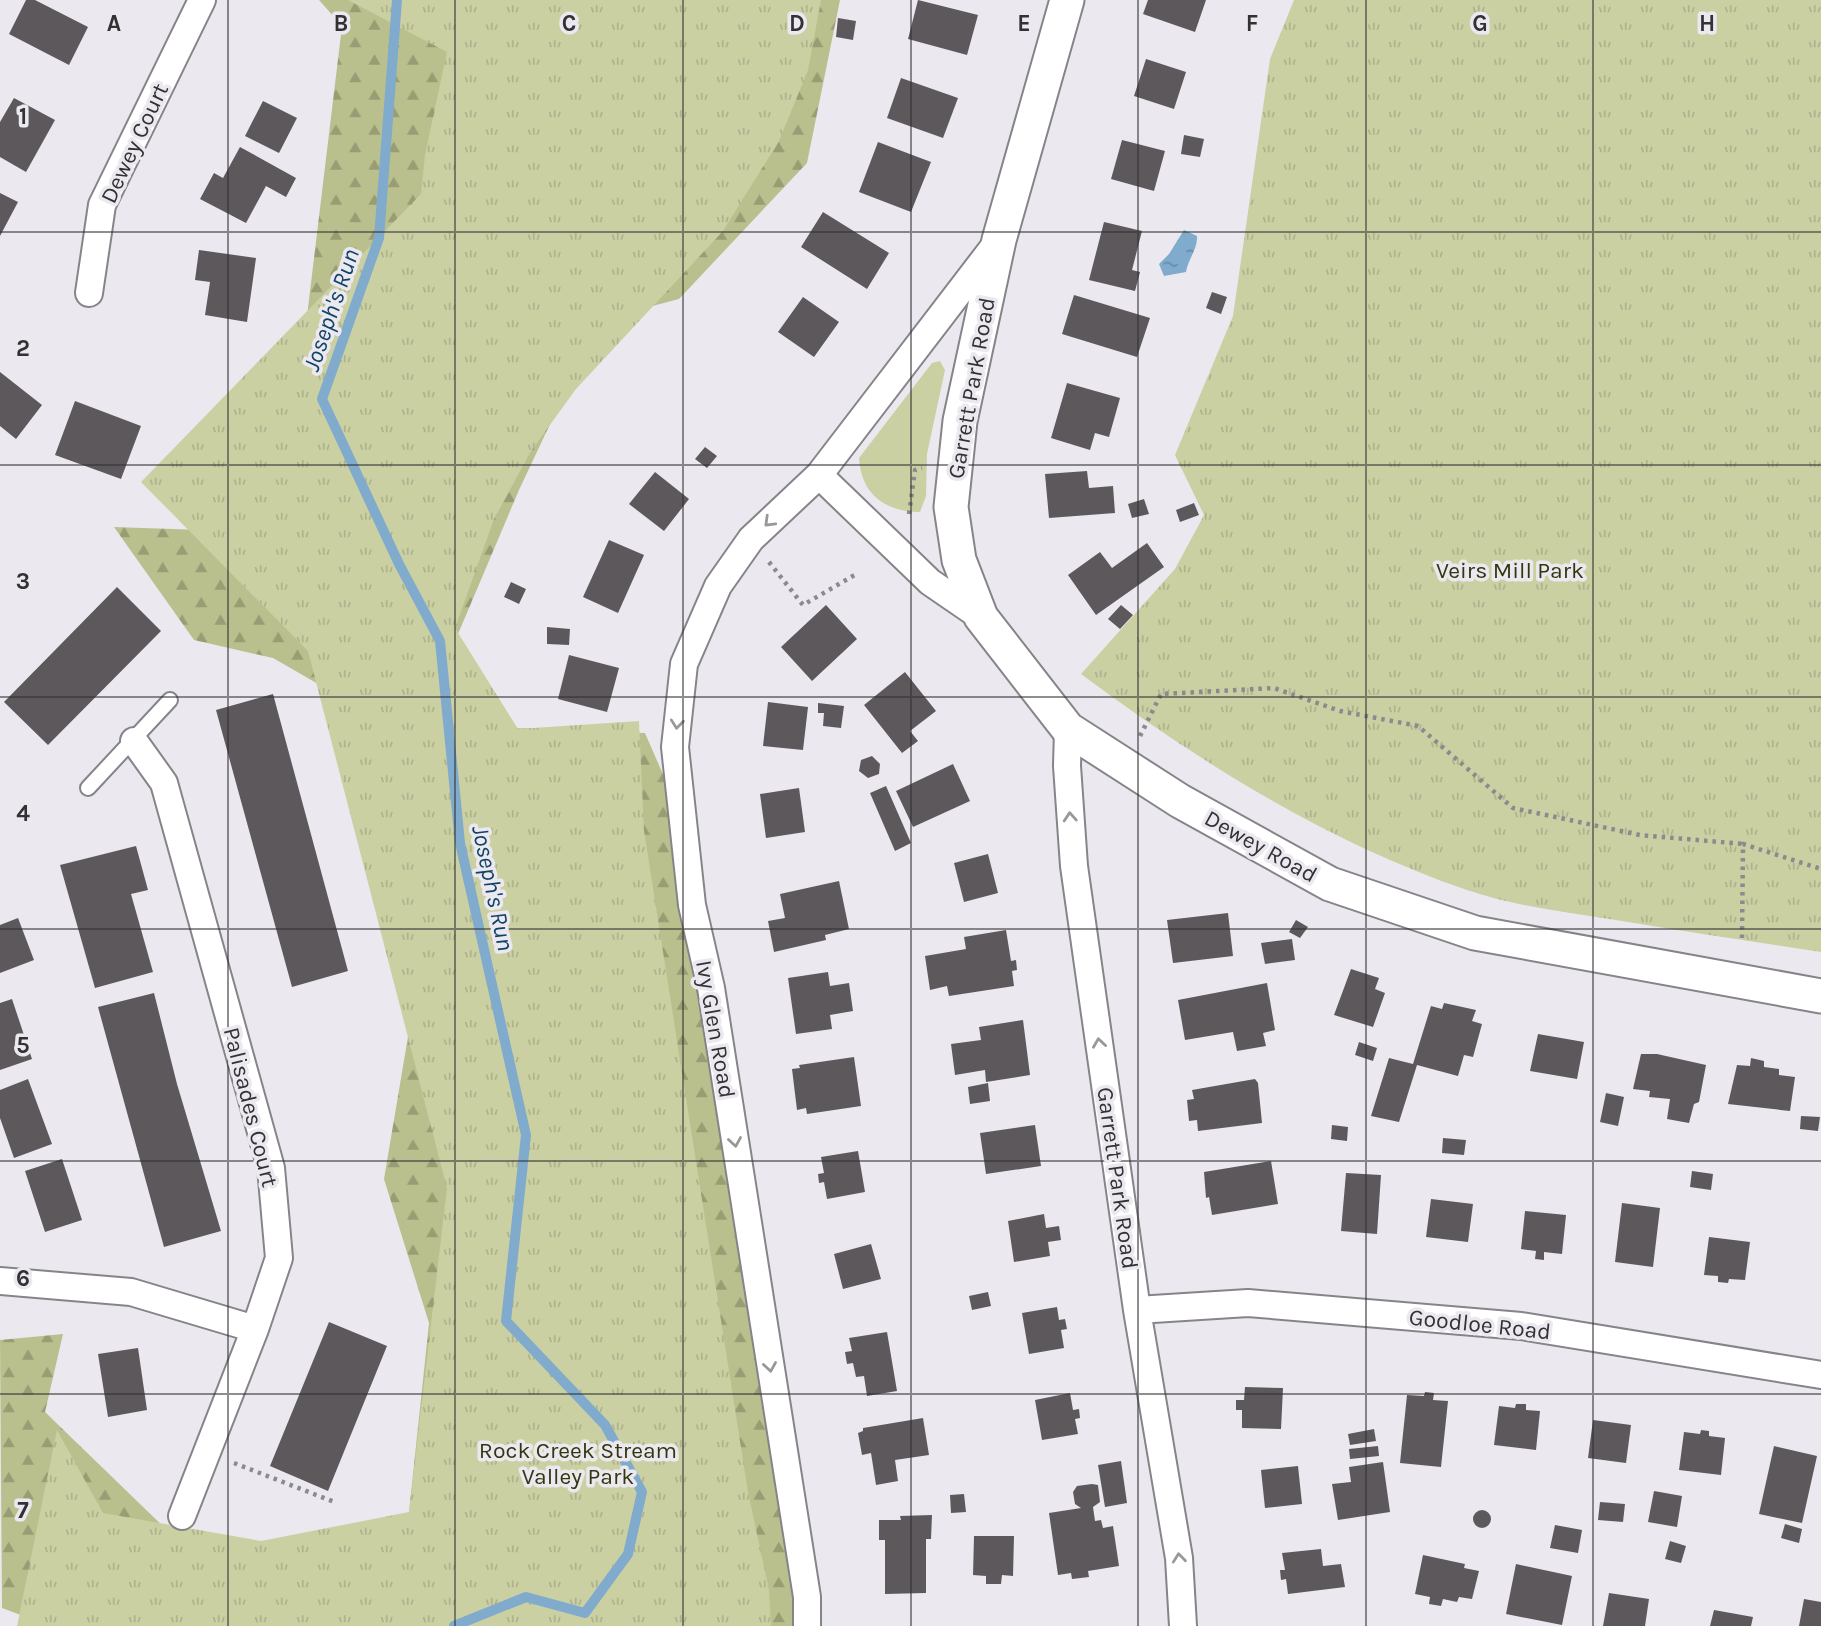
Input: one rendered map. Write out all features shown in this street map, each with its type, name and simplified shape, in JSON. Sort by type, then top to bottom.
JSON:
[{"type":"street","name":"Dewey Court","points":[[89,293],[102,205],[202,0]]},
{"type":"street","name":"Garrett Park Road","points":[[981,617],[959,561],[951,507],[960,421],[999,240],[1067,0]]},
{"type":"street","name":"Garrett Park Road","points":[[819,475],[999,240]]},
{"type":"street","name":"Ivy Glen Road","points":[[807,1626],[807,1597],[713,1002],[692,905],[675,747],[684,664],[718,586],[751,539],[819,475]]},
{"type":"street","name":"Dewey Road","points":[[819,475],[930,582],[981,617],[1068,729],[1181,801],[1329,884],[1475,933],[1821,996]]},
{"type":"street","name":"Garrett Park Road","points":[[1068,729],[1067,766],[1074,866],[1137,1310],[1180,1558],[1183,1626]]},
{"type":"street","name":"Palisades Court","points":[[134,741],[164,783],[271,1168],[279,1258],[255,1329],[182,1516]]},
{"type":"street","points":[[0,1281],[131,1292],[255,1329]]},
{"type":"street","name":"Goodloe Road","points":[[1137,1310],[1248,1303],[1521,1326],[1821,1375]]},
{"type":"lane","points":[[88,788],[170,700]]},
{"type":"path","points":[[909,514],[915,470],[923,468]]},
{"type":"path","points":[[751,539],[803,605],[858,573]]},
{"type":"path","points":[[1125,765],[1161,694],[1274,688],[1340,711],[1418,726],[1513,808],[1640,835],[1742,844],[1821,869]]},
{"type":"path","points":[[1742,844],[1742,938]]},
{"type":"path","points":[[207,1453],[337,1503]]},
{"type":"green space","name":"Rock Creek Stream Valley Park","points":[[319,0],[840,0],[807,163],[679,299],[599,320],[519,490],[458,634],[515,728],[645,733],[682,818],[807,1626],[50,1626],[2,1608],[0,1340],[63,1334],[45,1412],[201,1563],[276,1575],[409,1512],[429,1323],[384,1179],[430,906],[391,726],[273,658],[194,640],[114,527],[232,531],[304,341],[342,26]]},
{"type":"green space","name":"Rock Creek Stream Valley Park","points":[[348,0],[821,0],[808,70],[779,141],[723,231],[576,389],[531,451],[494,519],[455,628],[518,729],[639,721],[644,831],[748,1492],[769,1590],[771,1626],[17,1626],[57,1430],[103,1513],[261,1541],[409,1512],[447,1188],[308,651],[141,482],[421,194],[425,155],[447,52]]},
{"type":"green space","name":"Veirs Mill Park","points":[[1294,0],[1821,0],[1821,952],[1525,905],[1486,896],[1415,871],[1314,824],[1266,797],[1171,738],[1081,674],[1175,569],[1204,515],[1175,455],[1233,316],[1270,59]]},
{"type":"green space","points":[[940,361],[945,370],[927,454],[926,496],[920,512],[896,509],[870,491],[864,482],[859,458],[932,363]]},
{"type":"water","points":[[1184,230],[1197,236],[1186,272],[1164,276],[1159,264],[1169,254]]},
{"type":"building","points":[[26,0],[35,0],[88,27],[69,65],[9,34]]},
{"type":"building","points":[[918,0],[978,15],[967,55],[908,39]]},
{"type":"building","points":[[1148,0],[1206,0],[1195,32],[1143,14]]},
{"type":"building","points":[[838,18],[856,21],[853,40],[836,37]]},
{"type":"building","points":[[1146,59],[1186,72],[1174,109],[1134,96]]},
{"type":"building","points":[[901,78],[958,98],[943,138],[887,118]]},
{"type":"building","points":[[14,98],[55,120],[26,172],[0,157],[0,122]]},
{"type":"building","points":[[263,101],[297,118],[279,153],[245,136]]},
{"type":"building","points":[[1184,135],[1204,139],[1200,157],[1181,154]]},
{"type":"building","points":[[1122,140],[1165,151],[1154,191],[1111,179]]},
{"type":"building","points":[[878,142],[931,162],[911,212],[859,192]]},
{"type":"building","points":[[240,147],[296,178],[286,197],[266,186],[246,223],[200,199],[214,173],[223,178]]},
{"type":"building","points":[[0,193],[18,202],[0,236]]},
{"type":"building","points":[[823,212],[889,253],[867,289],[801,247]]},
{"type":"building","points":[[1104,222],[1142,231],[1132,270],[1140,272],[1135,291],[1089,280]]},
{"type":"building","points":[[199,250],[256,258],[247,322],[205,315],[210,282],[195,280]]},
{"type":"building","points":[[1212,292],[1227,297],[1221,314],[1206,308]]},
{"type":"building","points":[[1074,295],[1150,318],[1137,357],[1062,334]]},
{"type":"building","points":[[803,297],[839,322],[814,357],[778,332]]},
{"type":"building","points":[[0,372],[42,405],[16,439],[0,426]]},
{"type":"building","points":[[1067,383],[1120,398],[1109,437],[1095,433],[1090,450],[1051,438]]},
{"type":"building","points":[[75,401],[141,426],[121,479],[55,455]]},
{"type":"building","points":[[705,447],[717,456],[707,468],[695,459]]},
{"type":"building","points":[[1087,471],[1089,488],[1113,486],[1115,513],[1049,518],[1045,474]]},
{"type":"building","points":[[655,472],[689,499],[664,531],[629,504]]},
{"type":"building","points":[[1144,499],[1149,514],[1132,518],[1128,504]]},
{"type":"building","points":[[1194,503],[1199,515],[1180,522],[1176,510]]},
{"type":"building","points":[[609,540],[644,555],[618,613],[583,597]]},
{"type":"building","points":[[1147,543],[1164,567],[1096,615],[1068,575],[1100,552],[1112,568]]},
{"type":"building","points":[[511,582],[526,589],[519,604],[504,597]]},
{"type":"building","points":[[117,587],[161,631],[48,745],[4,702]]},
{"type":"building","points":[[826,605],[857,639],[812,681],[781,647]]},
{"type":"building","points":[[1121,605],[1133,615],[1120,629],[1108,619]]},
{"type":"building","points":[[547,627],[570,629],[569,645],[547,644]]},
{"type":"building","points":[[569,655],[619,668],[607,712],[558,699]]},
{"type":"building","points":[[905,672],[936,711],[910,731],[918,741],[902,753],[864,705]]},
{"type":"building","points":[[273,694],[348,971],[292,987],[216,710]]},
{"type":"building","points":[[768,702],[808,707],[803,750],[763,746]]},
{"type":"building","points":[[818,703],[844,706],[841,728],[823,726],[824,713],[818,713]]},
{"type":"building","points":[[872,756],[880,764],[879,774],[868,778],[859,771],[861,760]]},
{"type":"building","points":[[953,764],[970,801],[913,827],[896,791]]},
{"type":"building","points":[[886,786],[911,843],[895,851],[870,793]]},
{"type":"building","points":[[799,788],[805,832],[766,838],[760,794]]},
{"type":"building","points":[[136,846],[148,890],[131,894],[153,972],[95,988],[60,865]]},
{"type":"building","points":[[988,854],[998,893],[964,902],[954,863]]},
{"type":"building","points":[[839,881],[849,929],[825,935],[826,940],[774,952],[768,921],[785,918],[780,894]]},
{"type":"building","points":[[1228,913],[1233,956],[1173,963],[1167,920]]},
{"type":"building","points":[[18,918],[34,960],[0,973],[0,925]]},
{"type":"building","points":[[1296,920],[1308,927],[1300,938],[1289,932]]},
{"type":"building","points":[[1006,930],[1011,961],[1016,960],[1017,970],[1012,971],[1014,986],[949,996],[947,986],[930,990],[925,956],[966,949],[964,937]]},
{"type":"building","points":[[1292,939],[1295,960],[1265,964],[1261,943]]},
{"type":"building","points":[[1351,969],[1379,978],[1375,989],[1385,993],[1373,1027],[1334,1015]]},
{"type":"building","points":[[828,972],[830,986],[849,983],[853,1011],[830,1015],[832,1029],[796,1034],[788,978]]},
{"type":"building","points":[[1267,983],[1275,1030],[1263,1033],[1266,1046],[1237,1051],[1233,1032],[1185,1040],[1178,1000]]},
{"type":"building","points":[[154,993],[177,1084],[221,1231],[164,1247],[98,1007]]},
{"type":"building","points":[[12,999],[32,1059],[0,1070],[0,1003]]},
{"type":"building","points":[[1444,1003],[1476,1010],[1472,1021],[1482,1024],[1473,1057],[1464,1055],[1458,1076],[1417,1065],[1399,1122],[1371,1116],[1389,1058],[1413,1064],[1431,1006],[1442,1009]]},
{"type":"building","points":[[1023,1020],[1030,1075],[986,1082],[985,1070],[955,1075],[951,1044],[981,1040],[979,1027]]},
{"type":"building","points":[[1538,1034],[1584,1042],[1577,1079],[1530,1071]]},
{"type":"building","points":[[1359,1042],[1377,1048],[1373,1061],[1355,1055]]},
{"type":"building","points":[[1641,1054],[1657,1054],[1706,1065],[1699,1102],[1694,1104],[1689,1123],[1667,1119],[1670,1099],[1649,1097],[1650,1091],[1633,1089]]},
{"type":"building","points":[[854,1057],[861,1106],[807,1114],[806,1108],[797,1110],[792,1069],[800,1068],[799,1065]]},
{"type":"building","points":[[1751,1058],[1764,1061],[1764,1067],[1779,1069],[1779,1075],[1795,1077],[1790,1111],[1728,1104],[1737,1065],[1750,1066]]},
{"type":"building","points":[[28,1079],[52,1144],[14,1158],[0,1118],[0,1090]]},
{"type":"building","points":[[1255,1079],[1258,1083],[1262,1123],[1198,1131],[1197,1120],[1189,1121],[1187,1100],[1194,1099],[1192,1090]]},
{"type":"building","points":[[988,1083],[990,1101],[970,1104],[968,1087]]},
{"type":"building","points":[[1606,1093],[1624,1097],[1618,1126],[1600,1122]]},
{"type":"building","points":[[1801,1116],[1820,1117],[1818,1131],[1800,1129]]},
{"type":"building","points":[[1035,1125],[1041,1166],[986,1174],[980,1133]]},
{"type":"building","points":[[1332,1125],[1348,1127],[1347,1141],[1331,1139]]},
{"type":"building","points":[[1443,1138],[1466,1140],[1464,1155],[1442,1153]]},
{"type":"building","points":[[858,1151],[865,1192],[827,1199],[824,1182],[819,1183],[818,1174],[824,1173],[821,1157]]},
{"type":"building","points":[[62,1159],[82,1220],[45,1232],[25,1171]]},
{"type":"building","points":[[1271,1161],[1278,1204],[1212,1215],[1209,1197],[1206,1198],[1204,1172]]},
{"type":"building","points":[[1692,1171],[1713,1174],[1711,1190],[1690,1187]]},
{"type":"building","points":[[1346,1173],[1381,1175],[1377,1234],[1341,1231]]},
{"type":"building","points":[[1431,1199],[1473,1204],[1468,1242],[1426,1237]]},
{"type":"building","points":[[1622,1203],[1660,1208],[1653,1267],[1615,1262]]},
{"type":"building","points":[[1525,1211],[1566,1215],[1562,1254],[1544,1252],[1544,1260],[1535,1259],[1536,1251],[1521,1249]]},
{"type":"building","points":[[1044,1214],[1046,1228],[1059,1226],[1061,1240],[1048,1242],[1050,1256],[1014,1262],[1008,1221]]},
{"type":"building","points":[[1709,1237],[1750,1242],[1745,1280],[1729,1279],[1728,1283],[1718,1282],[1718,1276],[1704,1275]]},
{"type":"building","points":[[871,1244],[881,1279],[843,1289],[834,1254]]},
{"type":"building","points":[[988,1292],[991,1306],[972,1310],[969,1296]]},
{"type":"building","points":[[1057,1307],[1059,1320],[1065,1319],[1067,1329],[1061,1330],[1064,1348],[1029,1354],[1022,1313]]},
{"type":"building","points":[[329,1322],[387,1346],[328,1491],[270,1466]]},
{"type":"building","points":[[887,1332],[897,1391],[867,1396],[864,1376],[856,1377],[853,1363],[847,1364],[845,1352],[852,1351],[849,1338]]},
{"type":"building","points":[[138,1348],[147,1410],[108,1417],[98,1354]]},
{"type":"building","points":[[1245,1387],[1283,1388],[1281,1429],[1242,1428],[1242,1410],[1236,1410],[1236,1400],[1244,1400]]},
{"type":"building","points":[[1425,1392],[1434,1393],[1433,1400],[1448,1401],[1441,1467],[1400,1463],[1407,1395],[1424,1396]]},
{"type":"building","points":[[1070,1393],[1073,1410],[1079,1409],[1080,1418],[1075,1419],[1078,1434],[1042,1440],[1035,1400]]},
{"type":"building","points":[[1516,1404],[1526,1404],[1526,1410],[1540,1411],[1536,1450],[1494,1445],[1499,1406],[1515,1408]]},
{"type":"building","points":[[923,1418],[929,1455],[895,1460],[898,1481],[876,1485],[871,1453],[862,1455],[858,1433],[863,1431],[863,1428]]},
{"type":"building","points":[[1593,1420],[1631,1425],[1626,1463],[1588,1458]]},
{"type":"building","points":[[1374,1429],[1376,1441],[1350,1445],[1348,1434]]},
{"type":"building","points":[[1701,1430],[1709,1431],[1709,1436],[1725,1438],[1721,1475],[1679,1470],[1684,1432],[1700,1434]]},
{"type":"building","points":[[1378,1446],[1379,1456],[1350,1459],[1349,1449]]},
{"type":"building","points":[[1774,1446],[1817,1456],[1802,1523],[1759,1514]]},
{"type":"building","points":[[1121,1461],[1127,1503],[1105,1507],[1098,1465]]},
{"type":"building","points":[[1383,1462],[1390,1512],[1338,1520],[1332,1484],[1351,1482],[1349,1467]]},
{"type":"building","points":[[1298,1466],[1302,1504],[1265,1508],[1261,1470]]},
{"type":"building","points":[[1098,1485],[1100,1502],[1093,1507],[1095,1521],[1101,1520],[1103,1528],[1113,1526],[1119,1566],[1088,1571],[1089,1577],[1072,1579],[1071,1573],[1058,1575],[1049,1513],[1081,1508],[1075,1504],[1073,1492],[1077,1486]]},
{"type":"building","points":[[1654,1491],[1682,1496],[1677,1527],[1648,1522]]},
{"type":"building","points":[[964,1494],[966,1512],[951,1513],[950,1495]]},
{"type":"building","points":[[1600,1502],[1625,1504],[1623,1522],[1598,1520]]},
{"type":"building","points":[[1482,1510],[1488,1513],[1491,1519],[1488,1525],[1482,1528],[1476,1525],[1473,1519],[1476,1513]]},
{"type":"building","points":[[932,1515],[931,1539],[926,1539],[926,1593],[885,1594],[885,1540],[879,1540],[879,1520]]},
{"type":"building","points":[[1785,1524],[1802,1529],[1799,1543],[1781,1538]]},
{"type":"building","points":[[1555,1525],[1582,1530],[1578,1553],[1550,1548]]},
{"type":"building","points":[[974,1536],[1014,1536],[1013,1576],[1002,1575],[1001,1584],[986,1584],[986,1576],[973,1575]]},
{"type":"building","points":[[1670,1541],[1686,1546],[1681,1563],[1665,1559]]},
{"type":"building","points":[[1321,1549],[1323,1566],[1341,1564],[1345,1587],[1288,1594],[1286,1579],[1281,1580],[1280,1570],[1285,1570],[1282,1553]]},
{"type":"building","points":[[1423,1555],[1465,1564],[1464,1568],[1479,1571],[1472,1599],[1459,1597],[1457,1602],[1443,1599],[1441,1606],[1429,1604],[1430,1597],[1415,1594]]},
{"type":"building","points":[[1516,1564],[1572,1576],[1562,1625],[1506,1614]]},
{"type":"building","points":[[1609,1593],[1649,1599],[1645,1626],[1603,1626]]},
{"type":"building","points":[[1804,1599],[1821,1602],[1821,1626],[1799,1626]]},
{"type":"building","points":[[1714,1610],[1753,1617],[1751,1626],[1710,1626]]},
{"type":"waterway","name":"Joseph's Run","points":[[397,0],[379,238],[322,399],[399,564],[440,641],[460,843],[526,1135],[506,1321],[605,1425],[642,1492],[628,1554],[585,1613],[526,1597],[454,1626]]}]
